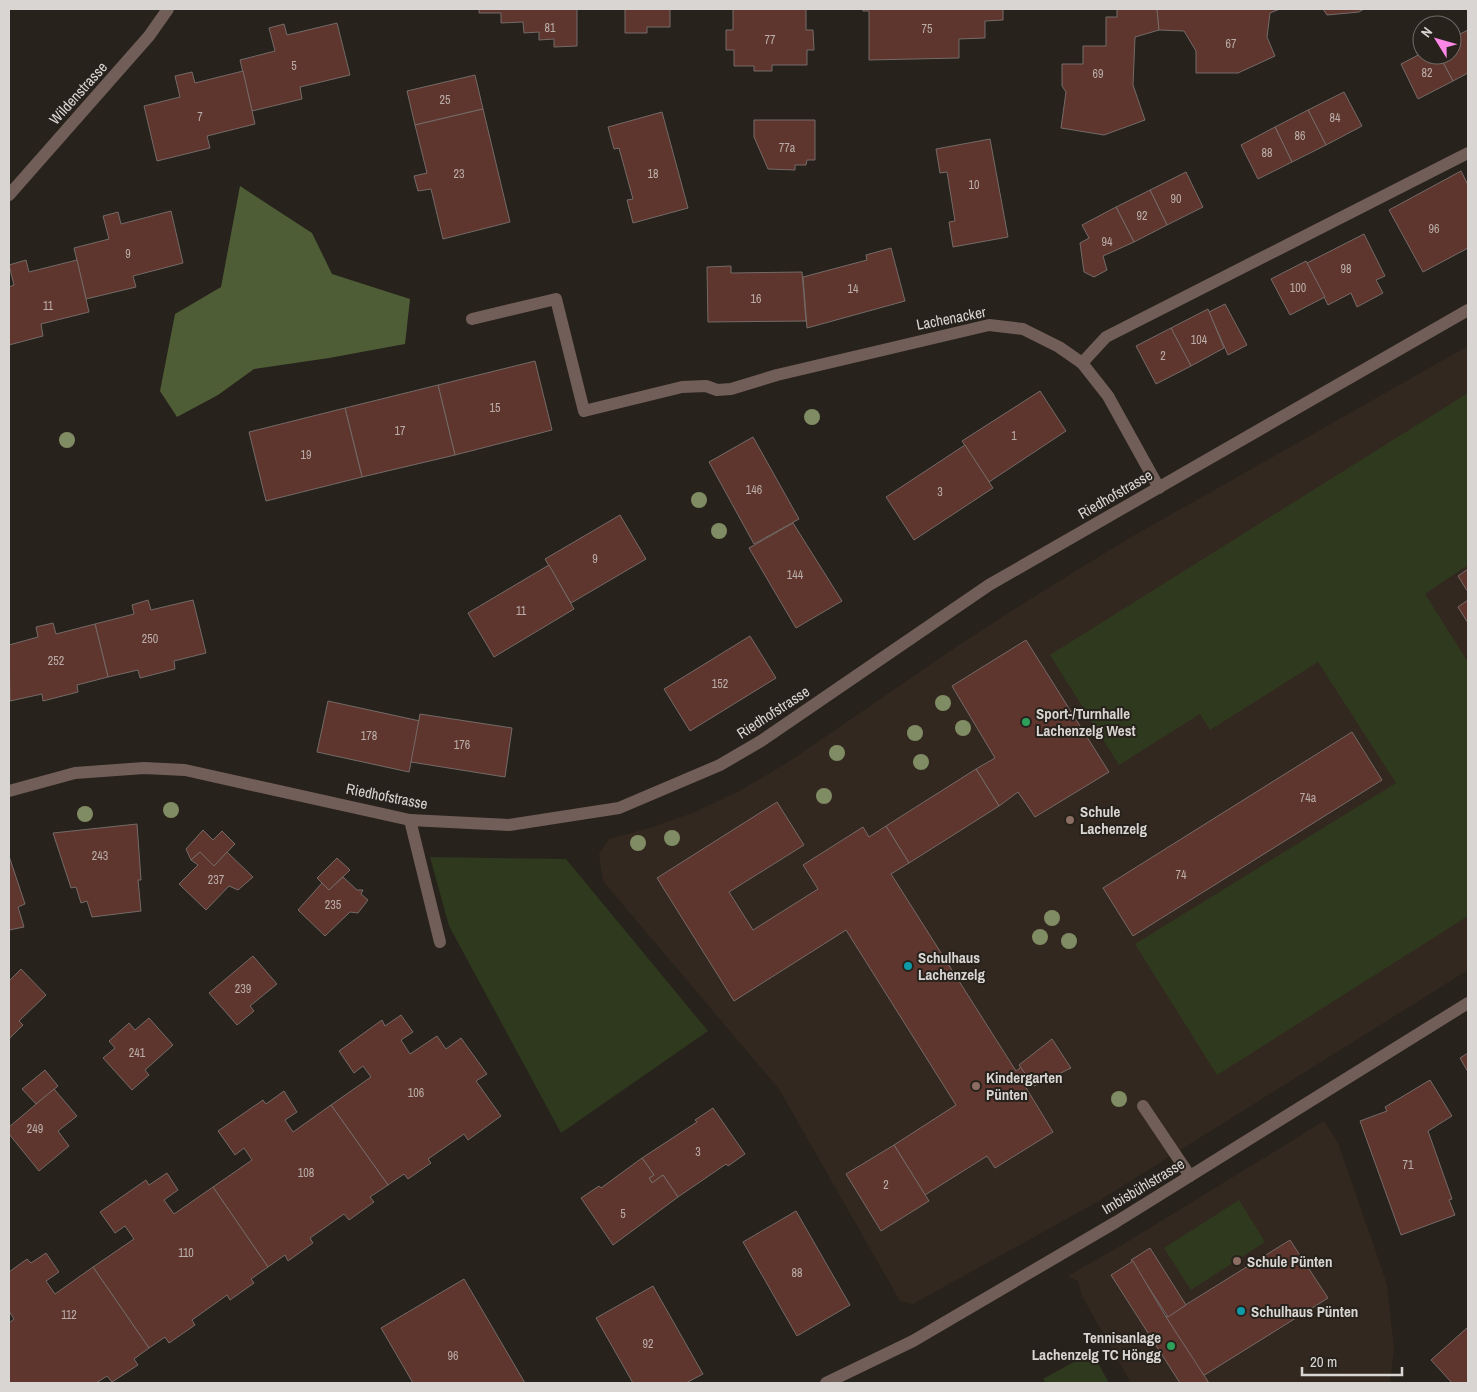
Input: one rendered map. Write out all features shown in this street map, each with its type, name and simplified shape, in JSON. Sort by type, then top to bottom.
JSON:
[{"type":"street","name":"Wildenstrasse","points":[[9,195],[150,36],[168,9]]},
{"type":"street","points":[[1082,363],[1106,337],[1468,154]]},
{"type":"street","name":"Lachenacker","points":[[472,320],[556,299],[584,411],[682,387],[706,386],[717,390],[731,390],[777,375],[989,325],[1023,329],[1059,347],[1082,363],[1108,396],[1159,488]]},
{"type":"street","name":"Riedhofstrasse","points":[[9,791],[75,773],[144,768],[185,770],[410,820],[509,825],[619,808],[720,765],[761,741],[989,585],[1468,310]]},
{"type":"street","points":[[410,820],[440,942]]},
{"type":"street","name":"Imbisbühlstrasse","points":[[826,1383],[913,1341],[1190,1176],[1468,1003]]},
{"type":"street","points":[[1143,1106],[1190,1176]]},
{"type":"shaded area","name":"Schule Lachenzelg","points":[[1468,346],[1468,970],[1097,1202],[913,1304],[900,1301],[779,1089],[603,881],[599,854],[609,839],[650,828],[695,812],[743,789],[790,761],[959,645],[1128,539]]},
{"type":"shaded area","name":"Schule Pünten","points":[[1324,1121],[1338,1143],[1387,1284],[1394,1348],[1390,1383],[1131,1383],[1082,1296],[1078,1281],[1068,1276]]},
{"type":"green space","points":[[240,186],[312,233],[332,274],[410,299],[405,344],[254,369],[218,395],[177,417],[160,391],[175,314],[221,287]]},
{"type":"green space","points":[[1468,393],[1468,565],[1425,594],[1468,662],[1468,916],[1217,1075],[1135,944],[1396,783],[1318,662],[1210,730],[1200,714],[1119,765],[1050,655]]},
{"type":"green space","points":[[430,857],[566,859],[708,1031],[561,1133],[449,926]]},
{"type":"green space","points":[[1239,1200],[1265,1242],[1191,1290],[1164,1248]]},
{"type":"green space","points":[[1092,1352],[1109,1383],[1046,1383],[1043,1379]]},
{"type":"building","points":[[479,9],[577,9],[577,46],[554,47],[554,39],[539,40],[539,32],[524,33],[523,22],[501,23],[501,13],[479,13]]},
{"type":"building","points":[[625,9],[670,9],[670,27],[647,27],[647,33],[625,33]]},
{"type":"building","points":[[733,9],[806,9],[806,30],[813,30],[814,50],[807,50],[807,65],[772,65],[772,71],[754,71],[754,66],[734,66],[734,50],[726,50],[726,30],[733,30]]},
{"type":"building","points":[[863,9],[1003,9],[1003,20],[985,21],[985,38],[959,39],[959,58],[869,60],[869,11],[863,11]]},
{"type":"building","points":[[1117,9],[1157,9],[1159,30],[1135,37],[1133,85],[1145,120],[1104,135],[1061,128],[1066,92],[1062,86],[1062,64],[1083,64],[1083,46],[1106,46],[1106,17],[1117,17]]},
{"type":"building","points":[[1157,9],[1280,9],[1270,13],[1267,37],[1275,56],[1238,73],[1196,73],[1196,51],[1184,31],[1159,30]]},
{"type":"building","points":[[1323,9],[1364,9],[1359,12],[1327,15]]},
{"type":"building","points":[[337,23],[350,75],[300,87],[302,99],[252,111],[240,60],[275,51],[269,28],[284,24],[287,35]]},
{"type":"building","points":[[1468,30],[1468,73],[1453,81],[1444,65],[1462,65],[1462,33]]},
{"type":"building","points":[[1412,58],[1412,65],[1444,65],[1453,81],[1418,99],[1401,64]]},
{"type":"building","points":[[243,71],[255,124],[207,136],[210,148],[157,161],[144,106],[180,97],[175,76],[192,72],[195,83]]},
{"type":"building","points":[[475,75],[483,109],[415,125],[407,91]]},
{"type":"building","points":[[1344,92],[1362,126],[1326,145],[1308,110]]},
{"type":"building","points":[[483,109],[510,222],[443,239],[431,189],[418,191],[414,176],[427,173],[415,125]]},
{"type":"building","points":[[1308,110],[1326,145],[1292,162],[1275,127]]},
{"type":"building","points":[[662,112],[688,208],[633,223],[627,200],[633,199],[619,148],[614,149],[608,127]]},
{"type":"building","points":[[754,120],[815,120],[815,160],[807,160],[806,165],[795,165],[795,170],[768,169],[754,137]]},
{"type":"building","points":[[1275,127],[1292,162],[1258,179],[1241,145]]},
{"type":"building","points":[[990,139],[1008,237],[953,247],[949,222],[955,221],[947,172],[940,173],[936,149]]},
{"type":"building","points":[[1461,171],[1468,185],[1468,248],[1423,272],[1389,210]]},
{"type":"building","points":[[1186,172],[1203,207],[1167,225],[1150,190]]},
{"type":"building","points":[[1150,190],[1167,225],[1134,242],[1116,207]]},
{"type":"building","points":[[1116,207],[1134,242],[1103,256],[1107,270],[1094,277],[1084,272],[1080,243],[1089,238],[1082,225]]},
{"type":"building","points":[[171,211],[183,263],[133,276],[136,287],[86,299],[74,248],[109,239],[103,216],[118,212],[121,224]]},
{"type":"building","points":[[1364,234],[1385,276],[1376,280],[1383,293],[1357,307],[1351,293],[1328,305],[1307,263]]},
{"type":"building","points":[[891,248],[905,301],[807,328],[803,277],[867,260],[866,255]]},
{"type":"building","points":[[26,260],[29,272],[77,260],[89,312],[41,324],[43,336],[9,345],[9,287],[14,285],[9,265]]},
{"type":"building","points":[[1306,261],[1325,297],[1290,315],[1271,279]]},
{"type":"building","points":[[731,266],[731,273],[802,272],[806,321],[708,322],[707,267]]},
{"type":"building","points":[[1225,304],[1247,345],[1228,355],[1209,312]]},
{"type":"building","points":[[1208,309],[1224,348],[1191,366],[1171,328]]},
{"type":"building","points":[[1171,328],[1191,366],[1156,384],[1136,346]]},
{"type":"building","points":[[535,361],[552,430],[455,455],[438,385]]},
{"type":"building","points":[[438,385],[455,455],[362,477],[345,408]]},
{"type":"building","points":[[1040,391],[1066,431],[989,482],[962,441]]},
{"type":"building","points":[[345,408],[362,477],[266,501],[249,432]]},
{"type":"building","points":[[753,437],[799,519],[754,544],[709,462]]},
{"type":"building","points":[[965,445],[993,488],[914,540],[886,497]]},
{"type":"building","points":[[620,515],[646,559],[571,603],[545,559]]},
{"type":"building","points":[[793,523],[842,601],[796,628],[749,548]]},
{"type":"building","points":[[549,565],[574,609],[494,657],[468,613]]},
{"type":"building","points":[[1468,569],[1468,592],[1458,576]]},
{"type":"building","points":[[148,600],[151,610],[193,600],[206,653],[174,661],[175,669],[140,678],[138,670],[108,677],[95,624],[134,614],[132,605]]},
{"type":"building","points":[[1468,600],[1468,623],[1458,607]]},
{"type":"building","points":[[53,623],[56,634],[95,624],[108,677],[77,685],[78,692],[43,701],[42,694],[10,701],[9,645],[38,637],[36,627]]},
{"type":"building","points":[[750,636],[776,678],[690,731],[664,689]]},
{"type":"building","name":"Sport-/Turnhalle Lachenzelg West","points":[[1026,640],[1109,772],[1035,817],[1018,792],[999,806],[976,769],[995,758],[952,686]]},
{"type":"building","points":[[328,701],[420,721],[409,772],[317,752]]},
{"type":"building","points":[[420,714],[512,728],[505,777],[411,762]]},
{"type":"building","points":[[1352,732],[1382,780],[1133,936],[1103,888]]},
{"type":"building","points":[[976,769],[999,806],[909,863],[886,826]]},
{"type":"building","name":"Schulhaus Lachenzelg","points":[[777,802],[804,845],[729,892],[753,930],[818,889],[803,865],[863,827],[869,837],[886,826],[909,863],[891,874],[1016,1071],[1021,1067],[1031,1082],[1025,1086],[1053,1132],[995,1168],[987,1156],[925,1195],[894,1145],[956,1105],[846,930],[734,1001],[657,878]]},
{"type":"building","points":[[137,824],[141,880],[138,880],[141,911],[92,917],[87,901],[81,903],[76,887],[71,888],[53,833]]},
{"type":"building","points":[[203,830],[213,840],[222,831],[235,844],[214,866],[200,852],[191,860],[186,849]]},
{"type":"building","points":[[200,852],[214,866],[227,852],[253,877],[238,890],[229,886],[206,910],[179,884],[198,865],[191,860]]},
{"type":"building","points":[[9,856],[25,904],[18,907],[24,927],[9,930]]},
{"type":"building","points":[[337,858],[350,870],[329,890],[317,878]]},
{"type":"building","points":[[343,877],[357,890],[363,890],[361,894],[368,900],[358,913],[350,912],[325,936],[298,910],[322,883],[329,890]]},
{"type":"building","points":[[253,956],[277,984],[250,1006],[254,1011],[237,1025],[209,993]]},
{"type":"building","points":[[21,969],[46,995],[19,1021],[23,1025],[9,1039],[9,981]]},
{"type":"building","points":[[401,1015],[413,1032],[401,1040],[410,1054],[437,1036],[446,1049],[461,1038],[487,1074],[476,1081],[501,1116],[468,1140],[464,1134],[428,1159],[431,1163],[408,1179],[404,1174],[388,1185],[331,1105],[371,1077],[363,1066],[354,1073],[339,1051],[382,1020],[385,1026]]},
{"type":"building","points":[[149,1018],[173,1045],[145,1070],[149,1075],[132,1090],[103,1058],[115,1048],[109,1041],[129,1023],[135,1030]]},
{"type":"building","points":[[1052,1039],[1071,1068],[1034,1086],[1019,1065]]},
{"type":"building","points":[[1468,1053],[1468,1072],[1460,1058]]},
{"type":"building","points":[[45,1070],[58,1086],[36,1104],[22,1089]]},
{"type":"building","points":[[1430,1080],[1452,1116],[1428,1131],[1452,1199],[1449,1200],[1455,1215],[1401,1235],[1360,1121],[1387,1111],[1385,1107]]},
{"type":"building","points":[[54,1089],[77,1116],[58,1131],[69,1146],[39,1171],[9,1134],[9,1127]]},
{"type":"building","points":[[284,1091],[297,1112],[285,1120],[293,1132],[331,1105],[388,1185],[370,1197],[374,1202],[349,1220],[344,1214],[310,1238],[313,1243],[288,1261],[285,1255],[268,1267],[213,1187],[252,1160],[244,1148],[235,1155],[218,1131],[263,1100],[266,1104]]},
{"type":"building","points":[[713,1108],[745,1154],[728,1166],[726,1164],[678,1197],[663,1175],[652,1183],[649,1178],[654,1175],[642,1158],[697,1122],[695,1120]]},
{"type":"building","points":[[894,1145],[929,1201],[881,1231],[846,1174]]},
{"type":"building","points":[[642,1158],[654,1175],[649,1178],[652,1183],[663,1175],[678,1197],[613,1245],[581,1198],[599,1186],[601,1188]]},
{"type":"building","points":[[167,1173],[178,1190],[164,1200],[174,1214],[213,1187],[268,1267],[251,1279],[254,1283],[230,1300],[227,1295],[192,1320],[195,1325],[169,1343],[165,1337],[149,1348],[93,1267],[134,1239],[125,1226],[115,1233],[100,1212],[146,1180],[149,1185]]},
{"type":"building","points":[[796,1211],[850,1305],[797,1336],[743,1242]]},
{"type":"building","name":"Schulhaus Pünten","points":[[1290,1240],[1328,1298],[1203,1376],[1166,1317]]},
{"type":"building","points":[[1150,1248],[1186,1305],[1168,1317],[1131,1260]]},
{"type":"building","points":[[46,1253],[59,1272],[46,1281],[55,1294],[93,1267],[149,1348],[134,1359],[138,1365],[112,1382],[107,1376],[96,1383],[9,1383],[9,1323],[14,1319],[9,1311],[9,1272],[27,1259],[31,1263]]},
{"type":"building","name":"Tennisanlage Lachenzelg TC Höngg","points":[[1133,1261],[1166,1317],[1209,1383],[1180,1383],[1111,1275]]},
{"type":"building","points":[[464,1279],[525,1383],[413,1383],[381,1328]]},
{"type":"building","points":[[653,1286],[703,1374],[686,1383],[633,1383],[596,1318]]},
{"type":"building","points":[[1468,1327],[1468,1383],[1452,1383],[1431,1360]]},
{"type":"place","name":"Sport-/Turnhalle Lachenzelg West","points":[[1026,722]]},
{"type":"place","name":"Schule Lachenzelg","points":[[1070,820]]},
{"type":"place","name":"Schulhaus Lachenzelg","points":[[908,966]]},
{"type":"place","name":"Kindergarten Pünten","points":[[976,1086]]},
{"type":"place","name":"Schule Pünten","points":[[1237,1261]]},
{"type":"place","name":"Schulhaus Pünten","points":[[1241,1311]]},
{"type":"place","name":"Tennisanlage Lachenzelg TC Höngg","points":[[1171,1346]]}]
